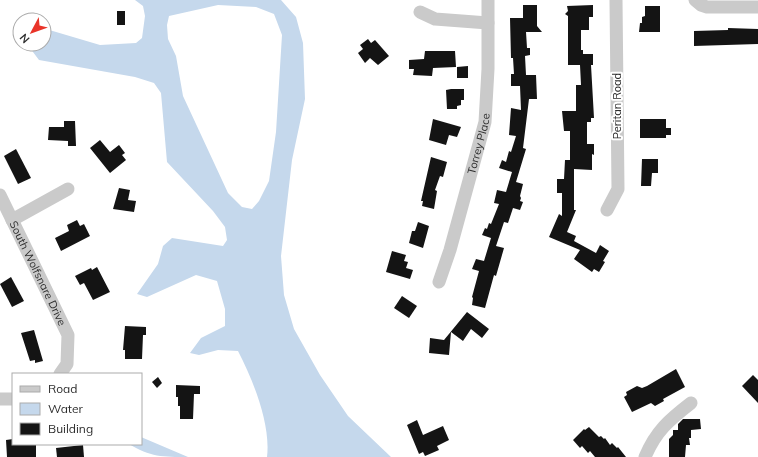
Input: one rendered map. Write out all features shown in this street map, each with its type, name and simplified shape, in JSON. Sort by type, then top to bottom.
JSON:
[{"type":"street","name":"Torrey Place","points":[[439,282],[450,250],[485,122],[488,70],[488,0]]},
{"type":"street","name":"Peritan Road","points":[[607,210],[618,189],[616,0]]},
{"type":"street","points":[[695,0],[701,6],[707,7],[758,7]]},
{"type":"street","points":[[420,12],[436,19],[488,23]]},
{"type":"street","points":[[12,220],[68,189]]},
{"type":"street","name":"South Wolfsnare Drive","points":[[0,195],[68,335],[67,364],[61,373]]},
{"type":"street","points":[[0,400],[12,399]]},
{"type":"street","points":[[645,457],[651,443],[662,427],[691,403]]},
{"type":"water","points":[[135,0],[281,0],[296,17],[303,43],[305,99],[292,160],[281,256],[284,295],[294,329],[320,375],[348,416],[391,457],[267,457],[268,444],[260,402],[238,351],[218,350],[199,355],[190,353],[201,338],[225,326],[225,309],[217,281],[196,275],[147,297],[137,294],[158,264],[163,246],[172,238],[223,246],[227,240],[225,227],[213,211],[167,162],[161,93],[154,83],[135,77],[39,60],[33,52],[52,52],[52,31],[100,45],[136,43],[142,38],[145,16],[143,6]],"holes":[[[218,5],[256,7],[274,14],[282,35],[276,132],[269,181],[259,201],[252,209],[242,207],[228,193],[183,96],[176,56],[168,39],[167,25],[169,16]]]},
{"type":"water","points":[[142,437],[188,457],[171,457],[150,454],[131,445],[142,445]]},
{"type":"building","points":[[523,5],[537,5],[537,26],[542,32],[526,32],[527,48],[530,48],[530,55],[525,56],[526,75],[536,75],[537,99],[529,99],[523,148],[526,149],[516,182],[523,184],[520,201],[523,202],[520,210],[513,208],[508,223],[504,222],[496,246],[504,248],[496,276],[494,275],[485,308],[472,305],[472,297],[479,271],[472,269],[476,259],[484,261],[491,238],[482,235],[485,228],[487,229],[489,223],[491,224],[499,204],[494,203],[497,190],[506,192],[512,172],[499,168],[502,160],[506,162],[516,136],[509,135],[511,108],[521,110],[520,86],[511,86],[511,74],[514,74],[513,58],[511,58],[510,18],[523,18]]},
{"type":"building","points":[[593,5],[593,17],[589,17],[589,30],[581,30],[581,50],[583,50],[583,54],[593,54],[593,65],[591,65],[594,118],[591,118],[591,122],[587,122],[587,144],[594,144],[594,155],[592,154],[592,170],[574,169],[574,210],[576,210],[567,232],[576,236],[574,241],[596,253],[600,245],[609,251],[599,272],[594,269],[592,272],[574,259],[580,250],[549,237],[559,214],[562,216],[562,193],[557,193],[557,179],[564,179],[565,160],[570,160],[570,131],[564,131],[562,111],[576,111],[576,85],[581,85],[580,65],[568,65],[568,16],[565,14],[568,11],[567,6]]},
{"type":"building","points":[[645,6],[660,6],[660,32],[639,32],[642,17],[645,16]]},
{"type":"building","points":[[117,11],[125,11],[125,25],[117,25]]},
{"type":"building","points":[[728,28],[758,29],[758,44],[694,46],[694,31],[728,30]]},
{"type":"building","points":[[368,39],[371,43],[375,40],[389,56],[378,65],[370,58],[365,63],[358,53],[363,49],[360,45]]},
{"type":"building","points":[[425,51],[455,51],[456,67],[433,68],[432,76],[413,75],[414,69],[409,69],[409,60],[424,59]]},
{"type":"building","points":[[468,66],[468,78],[457,78],[457,67]]},
{"type":"building","points":[[464,89],[464,100],[461,100],[461,105],[457,106],[457,109],[447,109],[446,90]]},
{"type":"building","points":[[433,119],[461,127],[457,137],[449,135],[446,145],[429,140]]},
{"type":"building","points":[[640,119],[666,119],[666,128],[671,128],[671,135],[666,135],[666,138],[640,138]]},
{"type":"building","points":[[64,121],[75,121],[76,146],[68,146],[68,141],[48,140],[49,127],[64,127]]},
{"type":"building","points":[[100,140],[110,152],[119,145],[125,153],[122,155],[126,160],[110,173],[90,148]]},
{"type":"building","points":[[16,149],[31,178],[18,184],[4,156]]},
{"type":"building","points":[[431,157],[447,162],[443,177],[440,176],[435,190],[437,191],[434,209],[422,206],[423,201],[421,201]]},
{"type":"building","points":[[642,159],[658,159],[658,173],[652,173],[651,186],[641,186]]},
{"type":"building","points":[[119,188],[130,190],[128,200],[136,201],[134,212],[113,209]]},
{"type":"building","points":[[77,220],[80,226],[84,224],[90,236],[61,251],[55,238],[69,231],[67,225]]},
{"type":"building","points":[[418,222],[429,226],[423,248],[409,243],[412,231],[415,231]]},
{"type":"building","points":[[392,251],[406,255],[404,261],[408,262],[406,268],[413,270],[410,279],[386,272]]},
{"type":"building","points":[[97,267],[110,292],[93,300],[84,283],[80,285],[75,276],[91,268],[92,270]]},
{"type":"building","points":[[11,277],[24,301],[12,307],[0,284]]},
{"type":"building","points":[[402,296],[417,306],[409,318],[394,308]]},
{"type":"building","points":[[467,312],[489,329],[482,338],[471,329],[463,341],[451,332],[449,355],[429,353],[430,338],[444,340]]},
{"type":"building","points":[[125,326],[146,327],[146,335],[143,335],[142,359],[125,359],[125,350],[123,350]]},
{"type":"building","points":[[34,330],[43,361],[35,363],[35,360],[30,361],[21,333]]},
{"type":"building","points":[[676,369],[685,387],[663,399],[664,401],[655,406],[651,403],[632,412],[624,397],[627,395],[626,392],[637,386],[642,388],[647,386]]},
{"type":"building","points":[[753,375],[758,380],[758,403],[742,386]]},
{"type":"building","points":[[158,377],[162,383],[157,388],[152,382]]},
{"type":"building","points":[[176,385],[200,386],[200,394],[194,394],[193,419],[180,419],[180,406],[178,406],[178,397],[176,397]]},
{"type":"building","points":[[683,419],[700,419],[701,429],[691,430],[691,438],[689,438],[690,445],[686,445],[685,457],[669,457],[669,439],[673,435],[673,430],[678,430],[678,424]]},
{"type":"building","points":[[417,420],[423,435],[443,426],[449,440],[437,446],[439,450],[425,456],[423,452],[419,454],[407,425]]},
{"type":"building","points":[[589,427],[599,437],[601,436],[604,439],[605,438],[610,445],[612,443],[617,448],[618,447],[626,457],[595,457],[590,451],[588,453],[582,446],[580,448],[573,440],[584,429],[585,430]]},
{"type":"building","points":[[12,439],[12,445],[36,445],[36,457],[7,457],[6,440]]},
{"type":"building","points":[[83,445],[84,457],[57,457],[56,448]]}]
